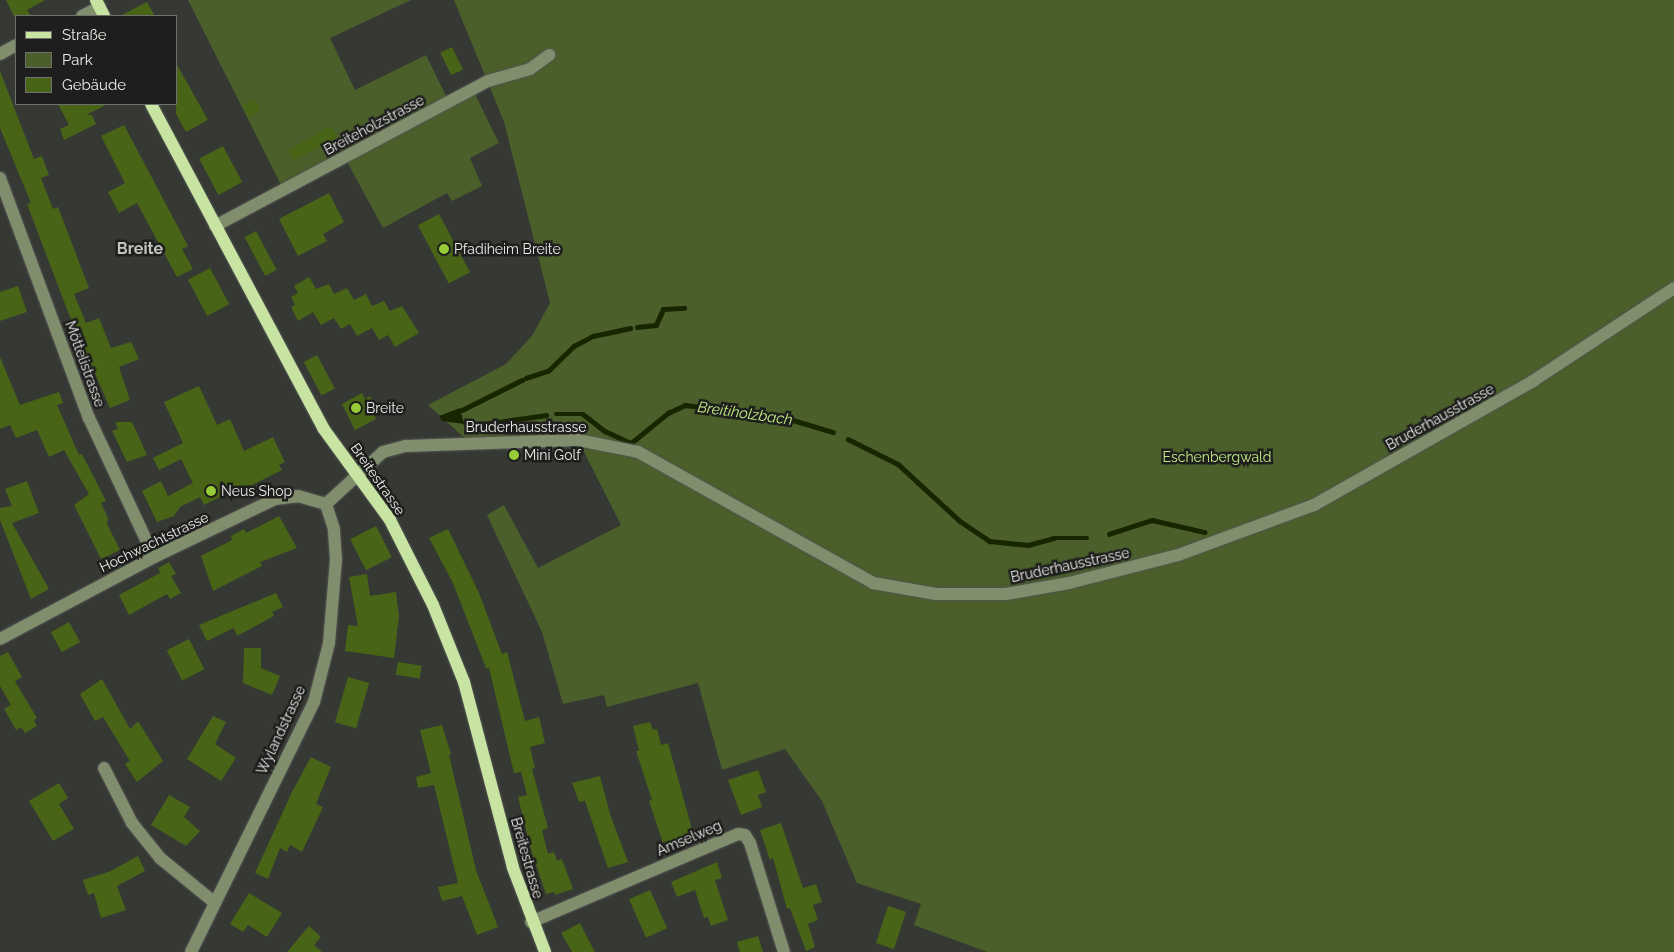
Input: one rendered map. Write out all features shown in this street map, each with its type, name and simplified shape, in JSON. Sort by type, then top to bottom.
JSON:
[{"type":"main road","name":"Breitestrasse","points":[[151,105],[323,428],[390,520],[452,649],[483,747],[513,868],[545,952]]},
{"type":"street","points":[[84,15],[100,8]]},
{"type":"street","points":[[0,54],[15,46]]},
{"type":"street","name":"Breiteholzstrasse","points":[[214,226],[488,81],[530,69],[549,55]]},
{"type":"street","name":"Möttelistrasse","points":[[0,178],[89,418],[154,557]]},
{"type":"street","name":"Bruderhausstrasse","points":[[326,504],[357,473],[383,452],[406,446],[578,440],[638,452],[874,583],[936,594],[1006,594],[1069,583],[1178,555],[1314,505],[1533,381],[1674,288]]},
{"type":"street","name":"Hochwachtstrasse","points":[[0,639],[154,557],[275,498],[298,496],[326,504]]},
{"type":"street","name":"Wylandstrasse","points":[[191,952],[314,702],[329,643],[336,560],[334,529],[326,504]]},
{"type":"street","points":[[104,768],[132,823],[160,858],[214,903]]},
{"type":"street","name":"Amselweg","points":[[532,922],[738,834],[745,834],[784,952]]},
{"type":"green space","points":[[188,0],[411,0],[330,38],[355,90],[426,55],[449,102],[473,90],[499,143],[470,158],[482,186],[452,201],[447,193],[383,228],[345,158],[283,189]]},
{"type":"green space","name":"Eschenbergwald","points":[[454,0],[1674,0],[1674,952],[987,952],[914,925],[921,904],[857,883],[822,801],[785,749],[722,770],[698,683],[607,707],[604,695],[563,704],[542,632],[487,515],[504,505],[538,568],[621,525],[578,440],[469,442],[428,405],[506,364],[532,336],[550,303],[504,122]]},
{"type":"shaded area","points":[[460,408],[464,424],[442,421],[439,416]]},
{"type":"building","points":[[6,0],[45,0],[27,10],[30,15],[14,16]]},
{"type":"building","points":[[147,2],[154,15],[122,15]]},
{"type":"building","points":[[452,47],[463,69],[451,75],[440,53]]},
{"type":"building","points":[[178,67],[208,120],[186,132],[176,114],[176,105],[178,105]]},
{"type":"building","points":[[0,71],[34,159],[42,156],[49,175],[41,178],[53,209],[58,207],[89,288],[74,294],[86,323],[99,318],[111,348],[131,342],[139,359],[119,367],[130,400],[110,408],[68,312],[27,204],[31,203],[0,128]]},
{"type":"building","points":[[254,99],[260,110],[249,117],[243,105]]},
{"type":"building","points":[[59,105],[106,105],[86,115],[92,115],[96,124],[64,140],[60,129],[69,125]]},
{"type":"building","points":[[124,125],[188,246],[182,249],[193,269],[177,277],[137,203],[119,213],[108,192],[125,183],[101,136]]},
{"type":"building","points":[[331,126],[337,138],[294,160],[288,150]]},
{"type":"building","points":[[223,146],[242,182],[218,195],[199,159]]},
{"type":"building","points":[[329,193],[344,222],[323,234],[327,241],[298,256],[279,219]]},
{"type":"building","name":"Pfadiheim Breite","points":[[439,214],[470,272],[449,284],[418,225]]},
{"type":"building","points":[[256,231],[277,270],[265,276],[245,237]]},
{"type":"building","points":[[210,268],[229,304],[207,316],[188,280]]},
{"type":"building","points":[[309,277],[316,289],[329,284],[334,294],[347,288],[354,300],[366,294],[372,306],[384,301],[390,311],[402,306],[419,333],[395,347],[388,335],[379,340],[372,328],[357,336],[350,324],[341,329],[334,318],[321,325],[313,312],[298,321],[291,307],[295,305],[291,297],[298,293],[294,286]]},
{"type":"building","points":[[18,286],[27,312],[0,321],[0,292]]},
{"type":"building","points":[[317,355],[335,389],[322,396],[304,362]]},
{"type":"building","points":[[0,357],[20,405],[59,392],[63,403],[57,405],[79,455],[82,454],[106,501],[101,503],[108,518],[107,524],[120,550],[101,559],[74,505],[89,494],[64,450],[49,457],[37,430],[16,438],[10,425],[0,429]]},
{"type":"building","points":[[199,386],[217,425],[230,419],[244,451],[273,437],[285,462],[279,465],[282,470],[236,493],[234,490],[204,505],[200,497],[180,507],[174,516],[157,522],[142,491],[161,481],[168,496],[193,483],[181,459],[159,470],[153,458],[183,443],[164,402]]},
{"type":"building","points":[[362,393],[365,399],[370,396],[379,412],[374,414],[376,419],[355,430],[342,404]]},
{"type":"building","points":[[115,422],[132,422],[147,455],[127,462],[112,431],[118,429]]},
{"type":"building","points":[[27,481],[39,513],[12,523],[49,589],[31,599],[0,520],[0,508],[12,506],[5,489]]},
{"type":"building","points":[[279,516],[297,548],[260,562],[262,566],[213,591],[201,556],[232,540],[231,536],[244,529],[246,533]]},
{"type":"building","points":[[376,526],[392,557],[366,570],[350,539]]},
{"type":"building","points":[[448,529],[479,593],[502,654],[507,652],[525,721],[539,717],[545,743],[530,747],[535,768],[532,769],[548,828],[542,830],[548,854],[554,852],[557,861],[562,859],[573,889],[555,895],[554,892],[546,894],[531,850],[518,797],[527,795],[521,772],[514,773],[489,668],[486,668],[453,583],[429,538]]},
{"type":"building","points":[[169,562],[176,574],[171,576],[181,593],[170,599],[167,594],[129,615],[119,595],[160,573],[158,568]]},
{"type":"building","points":[[367,574],[370,596],[396,592],[399,616],[394,658],[345,651],[348,625],[358,626],[349,577]]},
{"type":"building","points":[[276,593],[283,607],[272,612],[274,616],[237,636],[234,628],[207,641],[199,625]]},
{"type":"building","points":[[69,622],[80,642],[62,652],[51,632]]},
{"type":"building","points":[[189,639],[204,669],[182,681],[167,650]]},
{"type":"building","points":[[244,648],[261,648],[261,668],[280,676],[272,695],[243,683]]},
{"type":"building","points":[[8,652],[22,677],[15,681],[37,718],[34,720],[37,726],[25,733],[21,727],[16,730],[4,709],[11,705],[0,686],[0,656]]},
{"type":"building","points":[[398,662],[422,666],[420,679],[396,675]]},
{"type":"building","points":[[348,677],[369,683],[356,728],[335,722]]},
{"type":"building","points":[[102,679],[130,729],[138,721],[163,761],[137,782],[125,764],[130,761],[103,717],[95,721],[80,694]]},
{"type":"building","points":[[213,716],[226,722],[215,744],[236,758],[221,781],[187,759]]},
{"type":"building","points":[[650,722],[653,730],[657,729],[661,745],[668,743],[694,836],[664,846],[649,801],[652,800],[636,751],[639,751],[633,726]]},
{"type":"building","points":[[442,725],[451,754],[449,755],[476,870],[498,927],[477,935],[462,896],[442,901],[438,887],[458,883],[434,785],[418,788],[416,777],[431,773],[420,730]]},
{"type":"building","points":[[311,757],[331,767],[316,804],[323,807],[302,852],[290,845],[287,852],[280,848],[268,879],[255,873],[292,792]]},
{"type":"building","points":[[758,770],[766,792],[758,795],[762,807],[741,815],[728,780]]},
{"type":"building","points":[[600,776],[610,814],[628,862],[608,868],[585,801],[579,802],[572,783]]},
{"type":"building","points":[[59,783],[68,798],[59,804],[74,829],[53,841],[29,801]]},
{"type":"building","points":[[169,795],[190,807],[184,817],[200,831],[186,846],[151,825]]},
{"type":"building","points":[[781,823],[803,888],[816,884],[822,902],[813,905],[818,920],[808,924],[815,947],[806,951],[790,908],[787,909],[773,858],[770,860],[760,830]]},
{"type":"building","points":[[138,856],[145,871],[117,886],[126,910],[101,918],[94,893],[88,895],[83,880],[111,871]]},
{"type":"building","points":[[717,862],[722,878],[715,880],[728,920],[711,926],[708,917],[704,918],[695,890],[677,897],[671,882]]},
{"type":"building","points":[[650,890],[667,928],[646,938],[629,899]]},
{"type":"building","points":[[249,893],[282,913],[267,937],[248,925],[243,932],[230,924]]},
{"type":"building","points":[[888,906],[906,912],[894,949],[876,943]]},
{"type":"building","points":[[580,923],[595,952],[572,952],[561,933]]},
{"type":"building","points":[[309,926],[321,937],[314,945],[322,952],[287,952]]},
{"type":"building","points":[[758,936],[763,952],[740,952],[737,942]]},
{"type":"waterway","points":[[637,327],[656,325],[663,309],[684,308]]},
{"type":"waterway","points":[[526,378],[548,371],[574,346],[593,336],[630,328]]},
{"type":"waterway","points":[[462,410],[522,380]]},
{"type":"waterway","name":"Breitiholzbach","points":[[556,414],[583,414],[605,431],[631,443],[668,413],[685,405],[786,418],[833,432]]},
{"type":"waterway","name":"Breitiholzbach","points":[[465,422],[471,426],[546,415]]},
{"type":"waterway","name":"Breitiholzbach","points":[[848,439],[898,464],[960,521],[990,541],[1028,545],[1054,538],[1087,538]]},
{"type":"waterway","points":[[1109,534],[1152,520],[1205,532]]},
{"type":"place","name":"Pfadiheim Breite","points":[[444,249]]},
{"type":"place","name":"Breite","points":[[356,408]]},
{"type":"place","name":"Mini Golf","points":[[514,455]]},
{"type":"place","name":"Neus Shop","points":[[211,491]]},
{"type":"district","name":"Breite","points":[[140,249]]}]
